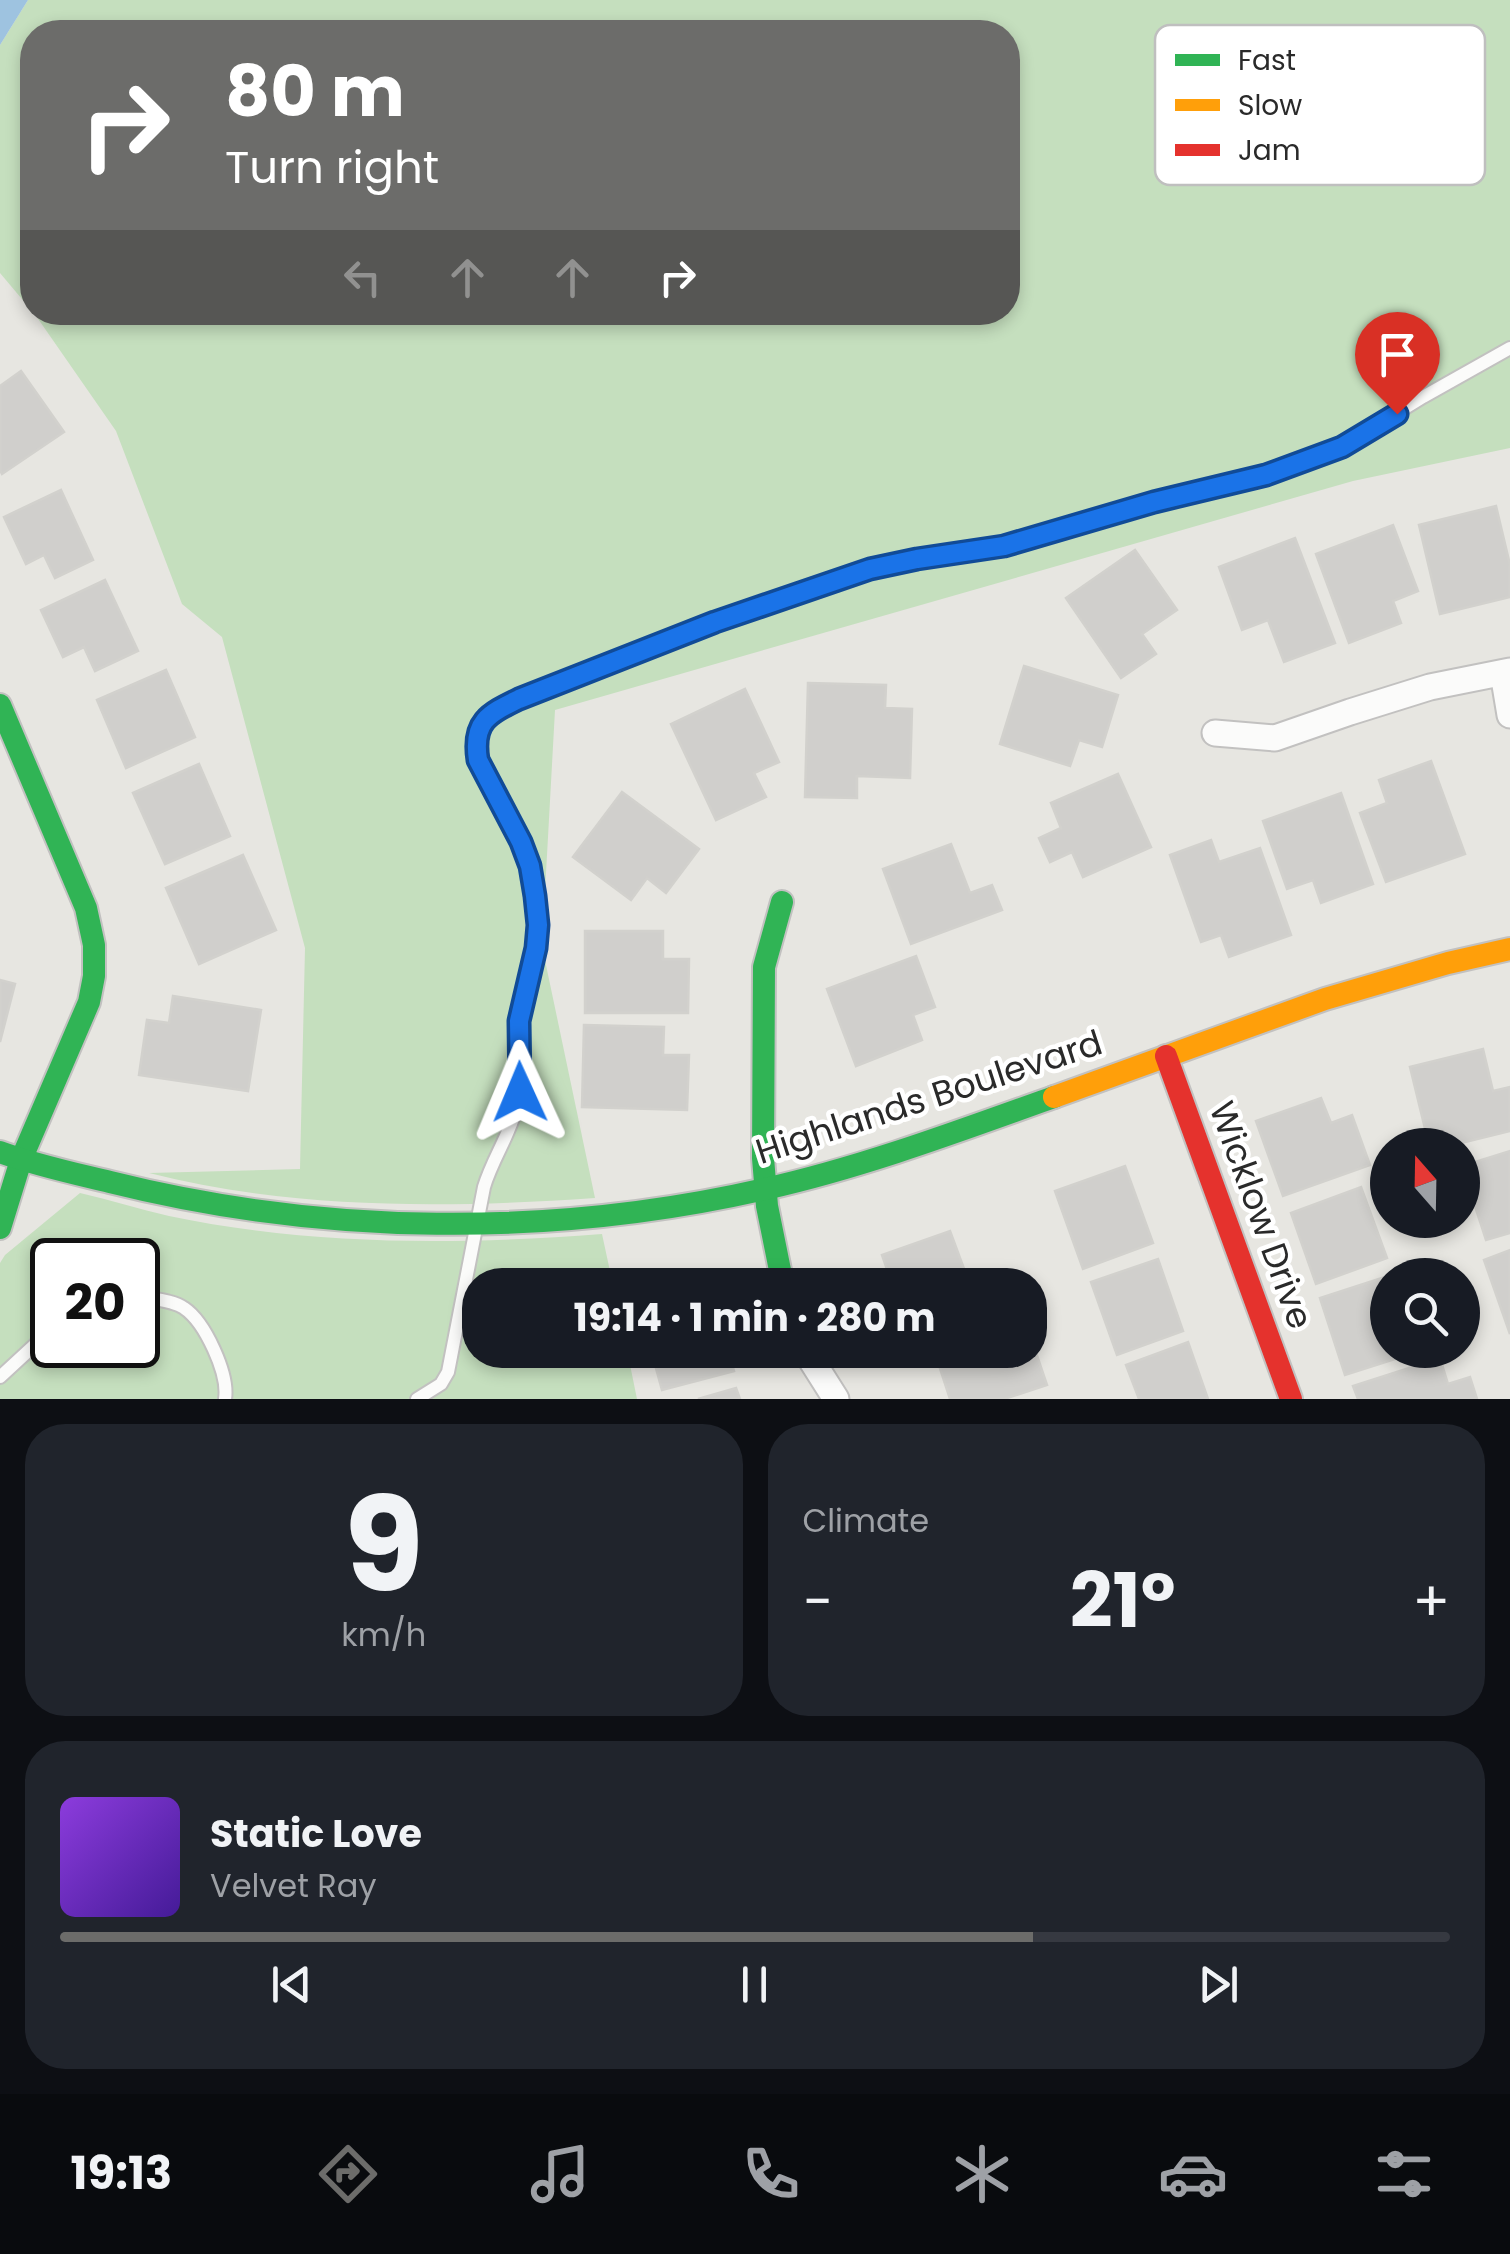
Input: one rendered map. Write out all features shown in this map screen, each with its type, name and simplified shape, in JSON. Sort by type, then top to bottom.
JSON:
[{"type":"street","points":[[1215,733],[1275,738],[1430,688],[1506,672],[1510,715]]},
{"type":"street","points":[[0,705],[86,908],[94,945],[89,1002],[10,1156],[0,1228]]},
{"type":"street","points":[[780,1268],[764,1189],[764,966],[782,902]]},
{"type":"street","name":"Highlands Boulevard","points":[[10,1156],[170,1197],[237,1209],[378,1222],[478,1223],[661,1208],[764,1189],[849,1166],[1398,975],[1510,949]]},
{"type":"street","name":"Wicklow Drive","points":[[1166,1056],[1291,1399]]},
{"type":"street","points":[[816,1368],[836,1399]]},
{"type":"lane","points":[[417,1399],[441,1384],[448,1372],[484,1187],[520,1092],[519,1021],[536,948],[538,925],[530,866],[478,760],[478,732],[490,714],[715,622],[870,569],[1004,546],[1312,459],[1357,439],[1510,348]]},
{"type":"lane","points":[[160,1301],[183,1306],[209,1338],[227,1386],[225,1399]]},
{"type":"lane","points":[[0,1377],[30,1350]]},
{"type":"green space","points":[[28,0],[1510,0],[1510,448],[1353,481],[555,710],[542,946],[595,1198],[484,1204],[314,1200],[203,1185],[149,1173],[300,1169],[305,948],[222,637],[182,604],[116,431],[42,325],[1020,325],[1020,20],[20,20],[20,297],[0,273],[0,45]]},
{"type":"green space","points":[[80,1193],[223,1226],[331,1238],[439,1241],[602,1234],[609,1268],[462,1268],[462,1368],[631,1368],[637,1399],[0,1399],[0,1263]]},
{"type":"water","points":[[0,0],[28,0],[0,45]]},
{"type":"building","points":[[21,371],[64,432],[2,474],[0,386]]},
{"type":"building","points":[[61,490],[93,560],[55,578],[44,555],[26,564],[4,517]]},
{"type":"building","points":[[1496,506],[1510,565],[1510,597],[1440,614],[1419,525]]},
{"type":"building","points":[[1393,525],[1418,591],[1393,601],[1401,623],[1349,643],[1316,554]]},
{"type":"building","points":[[1295,538],[1335,643],[1284,662],[1268,620],[1242,630],[1219,567]]},
{"type":"building","points":[[1135,550],[1177,610],[1142,634],[1156,654],[1121,678],[1066,598]]},
{"type":"building","points":[[105,580],[138,651],[95,671],[84,647],[63,657],[41,610]]},
{"type":"building","points":[[1024,666],[1118,695],[1102,747],[1079,740],[1070,766],[1000,744]]},
{"type":"building","points":[[166,670],[195,737],[126,768],[97,700]]},
{"type":"building","points":[[808,683],[886,685],[885,708],[912,709],[910,778],[857,776],[857,798],[805,797]]},
{"type":"building","points":[[745,689],[779,762],[754,773],[766,797],[716,820],[671,724]]},
{"type":"building","points":[[1431,761],[1465,854],[1386,882],[1360,813],[1387,803],[1379,780]]},
{"type":"building","points":[[199,764],[230,836],[165,864],[133,793]]},
{"type":"building","points":[[1118,774],[1151,847],[1083,877],[1072,852],[1050,862],[1039,838],[1061,828],[1051,803]]},
{"type":"building","points":[[622,792],[699,849],[666,893],[647,878],[631,900],[573,857]]},
{"type":"building","points":[[1341,793],[1373,884],[1321,903],[1313,880],[1287,889],[1263,821]]},
{"type":"building","points":[[1211,840],[1219,862],[1260,848],[1291,935],[1229,957],[1221,935],[1201,942],[1170,855]]},
{"type":"building","points":[[951,844],[970,893],[992,885],[1002,910],[911,944],[883,869]]},
{"type":"building","points":[[243,855],[276,930],[199,964],[166,888]]},
{"type":"building","points":[[585,931],[663,931],[663,959],[689,959],[688,1013],[585,1013]]},
{"type":"building","points":[[916,956],[935,1007],[913,1015],[922,1040],[856,1066],[827,989]]},
{"type":"building","points":[[0,980],[15,984],[0,1042]]},
{"type":"building","points":[[173,996],[261,1010],[248,1091],[139,1075],[147,1020],[169,1023]]},
{"type":"building","points":[[584,1025],[664,1027],[663,1055],[689,1055],[687,1110],[582,1107]]},
{"type":"building","points":[[1483,1049],[1493,1091],[1510,1087],[1510,1131],[1480,1138],[1480,1128],[1425,1128],[1410,1067]]},
{"type":"building","points":[[1321,1098],[1331,1123],[1352,1115],[1370,1165],[1283,1196],[1256,1121]]},
{"type":"building","points":[[1510,1151],[1510,1233],[1486,1240],[1480,1222],[1480,1160]]},
{"type":"building","points":[[1125,1166],[1153,1243],[1083,1269],[1055,1191]]},
{"type":"building","points":[[1361,1187],[1370,1212],[1370,1238],[1380,1238],[1387,1258],[1370,1258],[1370,1264],[1316,1284],[1291,1213]]},
{"type":"building","points":[[950,1231],[964,1268],[886,1268],[882,1255]]},
{"type":"building","points":[[1510,1250],[1510,1334],[1484,1260]]},
{"type":"building","points":[[1158,1259],[1183,1331],[1117,1355],[1091,1282]]},
{"type":"building","points":[[1370,1282],[1370,1367],[1345,1375],[1320,1298]]},
{"type":"building","points":[[1188,1342],[1208,1399],[1139,1399],[1126,1365]]},
{"type":"building","points":[[656,1368],[733,1368],[734,1371],[662,1390]]},
{"type":"building","points":[[940,1368],[1041,1368],[1047,1385],[1004,1399],[950,1399]]},
{"type":"building","points":[[1409,1368],[1443,1368],[1448,1384],[1470,1377],[1477,1399],[1358,1399],[1353,1386]]},
{"type":"building","points":[[736,1388],[740,1399],[698,1399]]},
{"type":"traffic: fast","points":[[0,705],[86,908],[94,945],[89,1002],[21,1160],[0,1228]]},
{"type":"traffic: fast","points":[[780,1268],[767,1206],[763,1158],[764,967],[782,902]]},
{"type":"traffic: fast","points":[[0,1152],[190,1200],[272,1212],[437,1224],[520,1222],[684,1205],[765,1189],[874,1159],[1054,1097]]},
{"type":"traffic: slow","points":[[1054,1097],[1325,999],[1510,949]]},
{"type":"traffic: jam","points":[[1166,1056],[1291,1399]]},
{"type":"route","points":[[520,1092],[519,1021],[538,925],[530,866],[478,760],[478,732],[490,714],[715,622],[870,569],[1004,546],[1154,502],[1266,475],[1342,447],[1397,414]]}]
